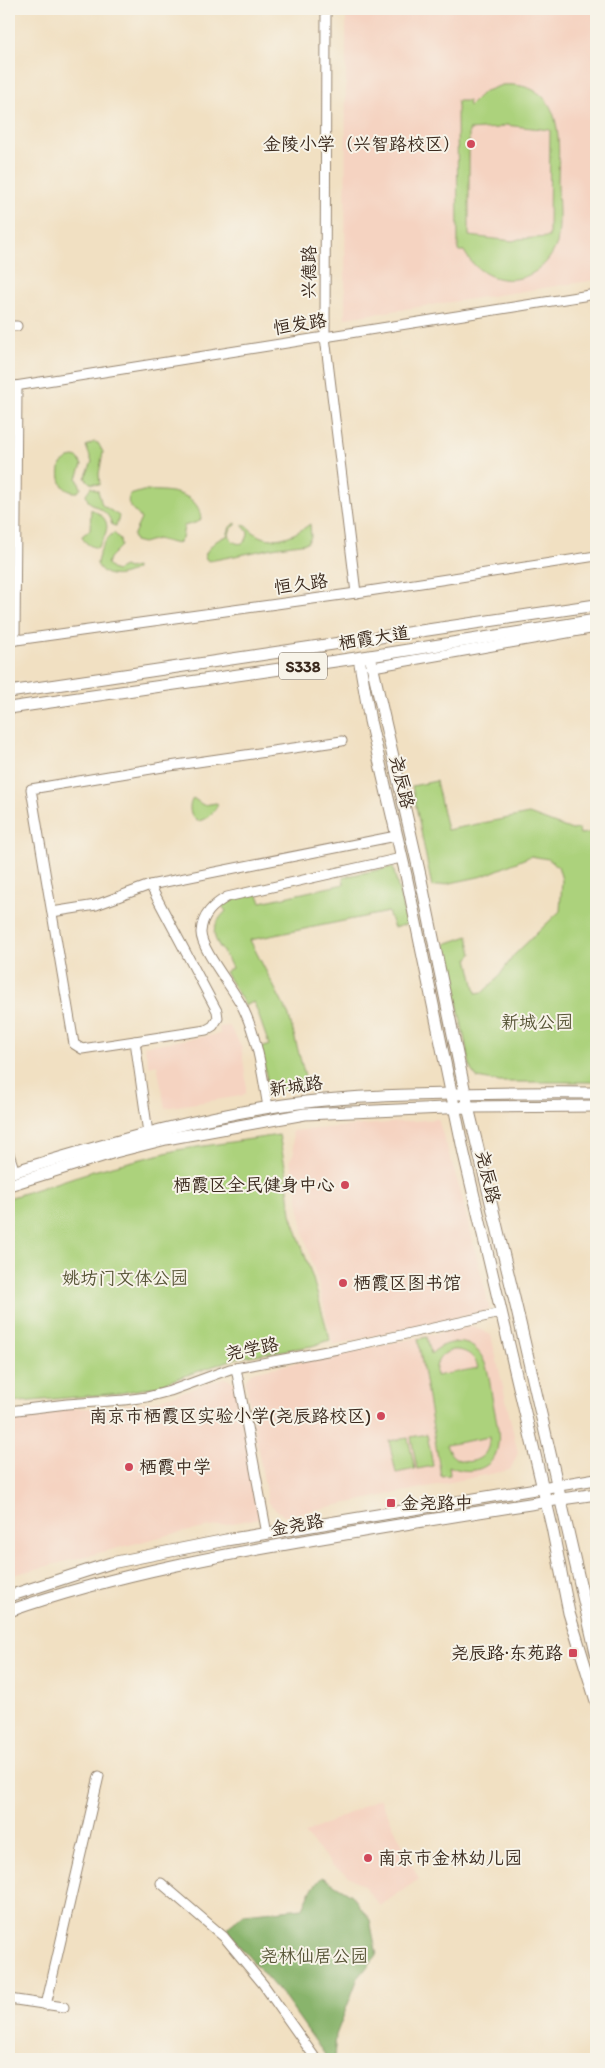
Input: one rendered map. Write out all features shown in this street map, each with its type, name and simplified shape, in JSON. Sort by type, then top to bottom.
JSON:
[{"type":"main road","name":"栖霞大道","points":[[9,692],[596,605]]},
{"type":"main road","name":"栖霞大道","points":[[9,708],[367,660],[596,620]]},
{"type":"main road","name":"尧辰路","points":[[367,660],[370,721],[402,858],[452,1094],[501,1313],[519,1381],[570,1613],[596,1701]]},
{"type":"main road","name":"尧辰路","points":[[367,660],[420,875],[468,1107],[596,1653]]},
{"type":"main road","name":"新城路","points":[[12,1172],[148,1133],[268,1107],[347,1097],[596,1093]]},
{"type":"main road","name":"新城路","points":[[9,1185],[123,1150],[166,1139],[305,1114],[455,1107],[596,1106]]},
{"type":"main road","name":"金尧路","points":[[9,1596],[111,1563],[267,1534],[596,1479]]},
{"type":"main road","name":"金尧路","points":[[9,1611],[82,1588],[177,1565],[293,1543],[596,1494]]},
{"type":"street","name":"兴德路","points":[[326,9],[325,337],[356,593]]},
{"type":"street","name":"恒发路","points":[[13,387],[596,294]]},
{"type":"street","points":[[12,641],[13,387]]},
{"type":"street","name":"恒久路","points":[[12,641],[356,593],[596,556]]},
{"type":"street","points":[[367,660],[596,628]]},
{"type":"street","points":[[150,885],[217,1011],[218,1018],[213,1026],[206,1030],[82,1049],[74,1044],[31,789],[342,741]]},
{"type":"street","points":[[52,912],[96,905],[150,885],[396,836]]},
{"type":"street","points":[[268,1107],[255,1037],[243,1008],[230,984],[203,944],[201,932],[204,919],[212,906],[226,897],[402,858]]},
{"type":"street","points":[[135,1041],[148,1133]]},
{"type":"street","points":[[9,1154],[12,1172]]},
{"type":"street","name":"尧学路","points":[[9,1412],[147,1396],[170,1391],[236,1368],[338,1349],[501,1313]]},
{"type":"street","points":[[236,1368],[267,1534]]},
{"type":"street","points":[[46,2005],[99,1776]]},
{"type":"street","points":[[161,1883],[224,1937],[263,1984],[316,2059]]},
{"type":"street","points":[[9,1999],[64,2007]]},
{"type":"shaded area","name":"金陵小学（兴智路校区）","points":[[346,9],[596,9],[596,280],[345,318]]},
{"type":"shaded area","points":[[229,1026],[241,1045],[246,1093],[241,1096],[165,1108],[157,1064],[149,1066],[144,1046],[220,1034],[219,1027]]},
{"type":"shaded area","points":[[438,1119],[459,1186],[490,1310],[333,1345],[303,1231],[290,1160],[294,1152],[292,1131]]},
{"type":"shaded area","name":"南京市栖霞区实验小学(尧辰路校区)","points":[[473,1326],[491,1335],[518,1453],[510,1470],[284,1516],[268,1503],[245,1380],[252,1372]]},
{"type":"shaded area","name":"栖霞中学","points":[[224,1378],[235,1382],[259,1518],[168,1535],[9,1576],[9,1417],[61,1408],[98,1408],[155,1401]]},
{"type":"shaded area","name":"南京市金林幼儿园","points":[[380,1798],[419,1879],[380,1906],[363,1885],[333,1866],[305,1834]]},
{"type":"green space","points":[[502,85],[523,86],[537,92],[548,103],[554,116],[557,131],[559,148],[559,220],[557,243],[549,258],[539,269],[526,276],[513,279],[499,278],[486,273],[474,264],[464,251],[458,251],[457,101],[468,101],[469,106],[483,92]],"holes":[[[505,125],[550,130],[549,237],[513,241],[469,236],[469,130],[498,128]]]},
{"type":"green space","points":[[94,442],[98,443],[103,452],[99,474],[100,485],[90,483],[85,478],[92,462],[86,446]]},
{"type":"green space","points":[[74,457],[78,458],[82,465],[77,478],[81,488],[78,492],[68,490],[60,479],[61,464]]},
{"type":"green space","points":[[91,487],[98,491],[102,505],[119,516],[116,526],[112,525],[106,513],[88,501],[86,494]]},
{"type":"green space","points":[[143,491],[170,492],[187,497],[199,509],[201,519],[198,522],[184,526],[182,539],[177,544],[157,539],[143,543],[135,541],[133,536],[141,519],[128,503],[130,495]]},
{"type":"green space","points":[[91,509],[103,517],[107,527],[104,537],[97,548],[84,541],[82,536],[90,530]]},
{"type":"green space","points":[[236,523],[229,535],[234,542],[238,543],[243,543],[248,532],[243,524],[259,536],[273,539],[286,537],[310,524],[311,537],[307,543],[209,561],[206,559],[205,555],[209,548],[227,536],[230,527]]},
{"type":"green space","points":[[114,533],[120,539],[121,546],[109,558],[107,564],[116,571],[124,567],[128,569],[136,567],[131,572],[115,576],[105,573],[97,564],[102,547]]},
{"type":"green space","name":"新城公园","points":[[436,781],[447,830],[529,814],[572,830],[579,829],[580,834],[596,832],[596,1082],[500,1082],[477,1078],[471,1070],[445,944],[468,936],[472,954],[468,958],[476,993],[483,992],[497,979],[514,955],[560,911],[562,880],[558,866],[548,859],[531,856],[483,876],[432,887],[412,786]]},
{"type":"green space","points":[[193,798],[203,805],[218,804],[209,816],[197,821],[192,816],[190,810]]},
{"type":"green space","points":[[393,867],[407,924],[394,928],[388,912],[250,940],[289,1016],[308,1088],[269,1092],[261,1048],[269,1045],[254,1002],[245,1005],[225,972],[232,968],[214,934],[215,927],[226,911],[222,906],[231,900],[257,893],[261,902],[344,884],[343,877]]},
{"type":"green space","name":"姚坊门文体公园","points":[[279,1135],[286,1171],[291,1214],[313,1279],[330,1340],[312,1346],[237,1358],[153,1387],[121,1393],[9,1403],[9,1198],[93,1171],[177,1150]]},
{"type":"green space","points":[[427,1337],[431,1354],[445,1345],[460,1342],[467,1344],[480,1353],[489,1376],[498,1439],[496,1453],[487,1465],[473,1470],[457,1469],[449,1466],[450,1475],[441,1476],[418,1339]],"holes":[[[452,1350],[465,1352],[472,1356],[478,1368],[436,1376],[437,1363],[444,1354]],[[489,1437],[485,1454],[479,1459],[472,1461],[457,1459],[450,1453],[446,1445]]]},
{"type":"green space","points":[[427,1434],[433,1466],[417,1469],[411,1437]]},
{"type":"green space","points":[[408,1438],[415,1469],[396,1473],[389,1441]]},
{"type":"green space","name":"尧林仙居公园","points":[[322,1877],[352,1895],[370,1920],[377,1955],[358,1978],[336,2035],[334,2059],[328,2059],[284,1997],[241,1948],[227,1928],[244,1914],[303,1908],[311,1890]]},
{"type":"place","name":"金陵小学（兴智路校区）","points":[[471,144]]},
{"type":"place","name":"栖霞区全民健身中心","points":[[345,1185]]},
{"type":"place","name":"栖霞区图书馆","points":[[343,1283]]},
{"type":"place","name":"南京市栖霞区实验小学(尧辰路校区)","points":[[381,1416]]},
{"type":"place","name":"栖霞中学","points":[[129,1467]]},
{"type":"place","name":"金尧路中","points":[[391,1503]]},
{"type":"place","name":"尧辰路·东苑路","points":[[573,1653]]},
{"type":"place","name":"南京市金林幼儿园","points":[[368,1858]]}]
